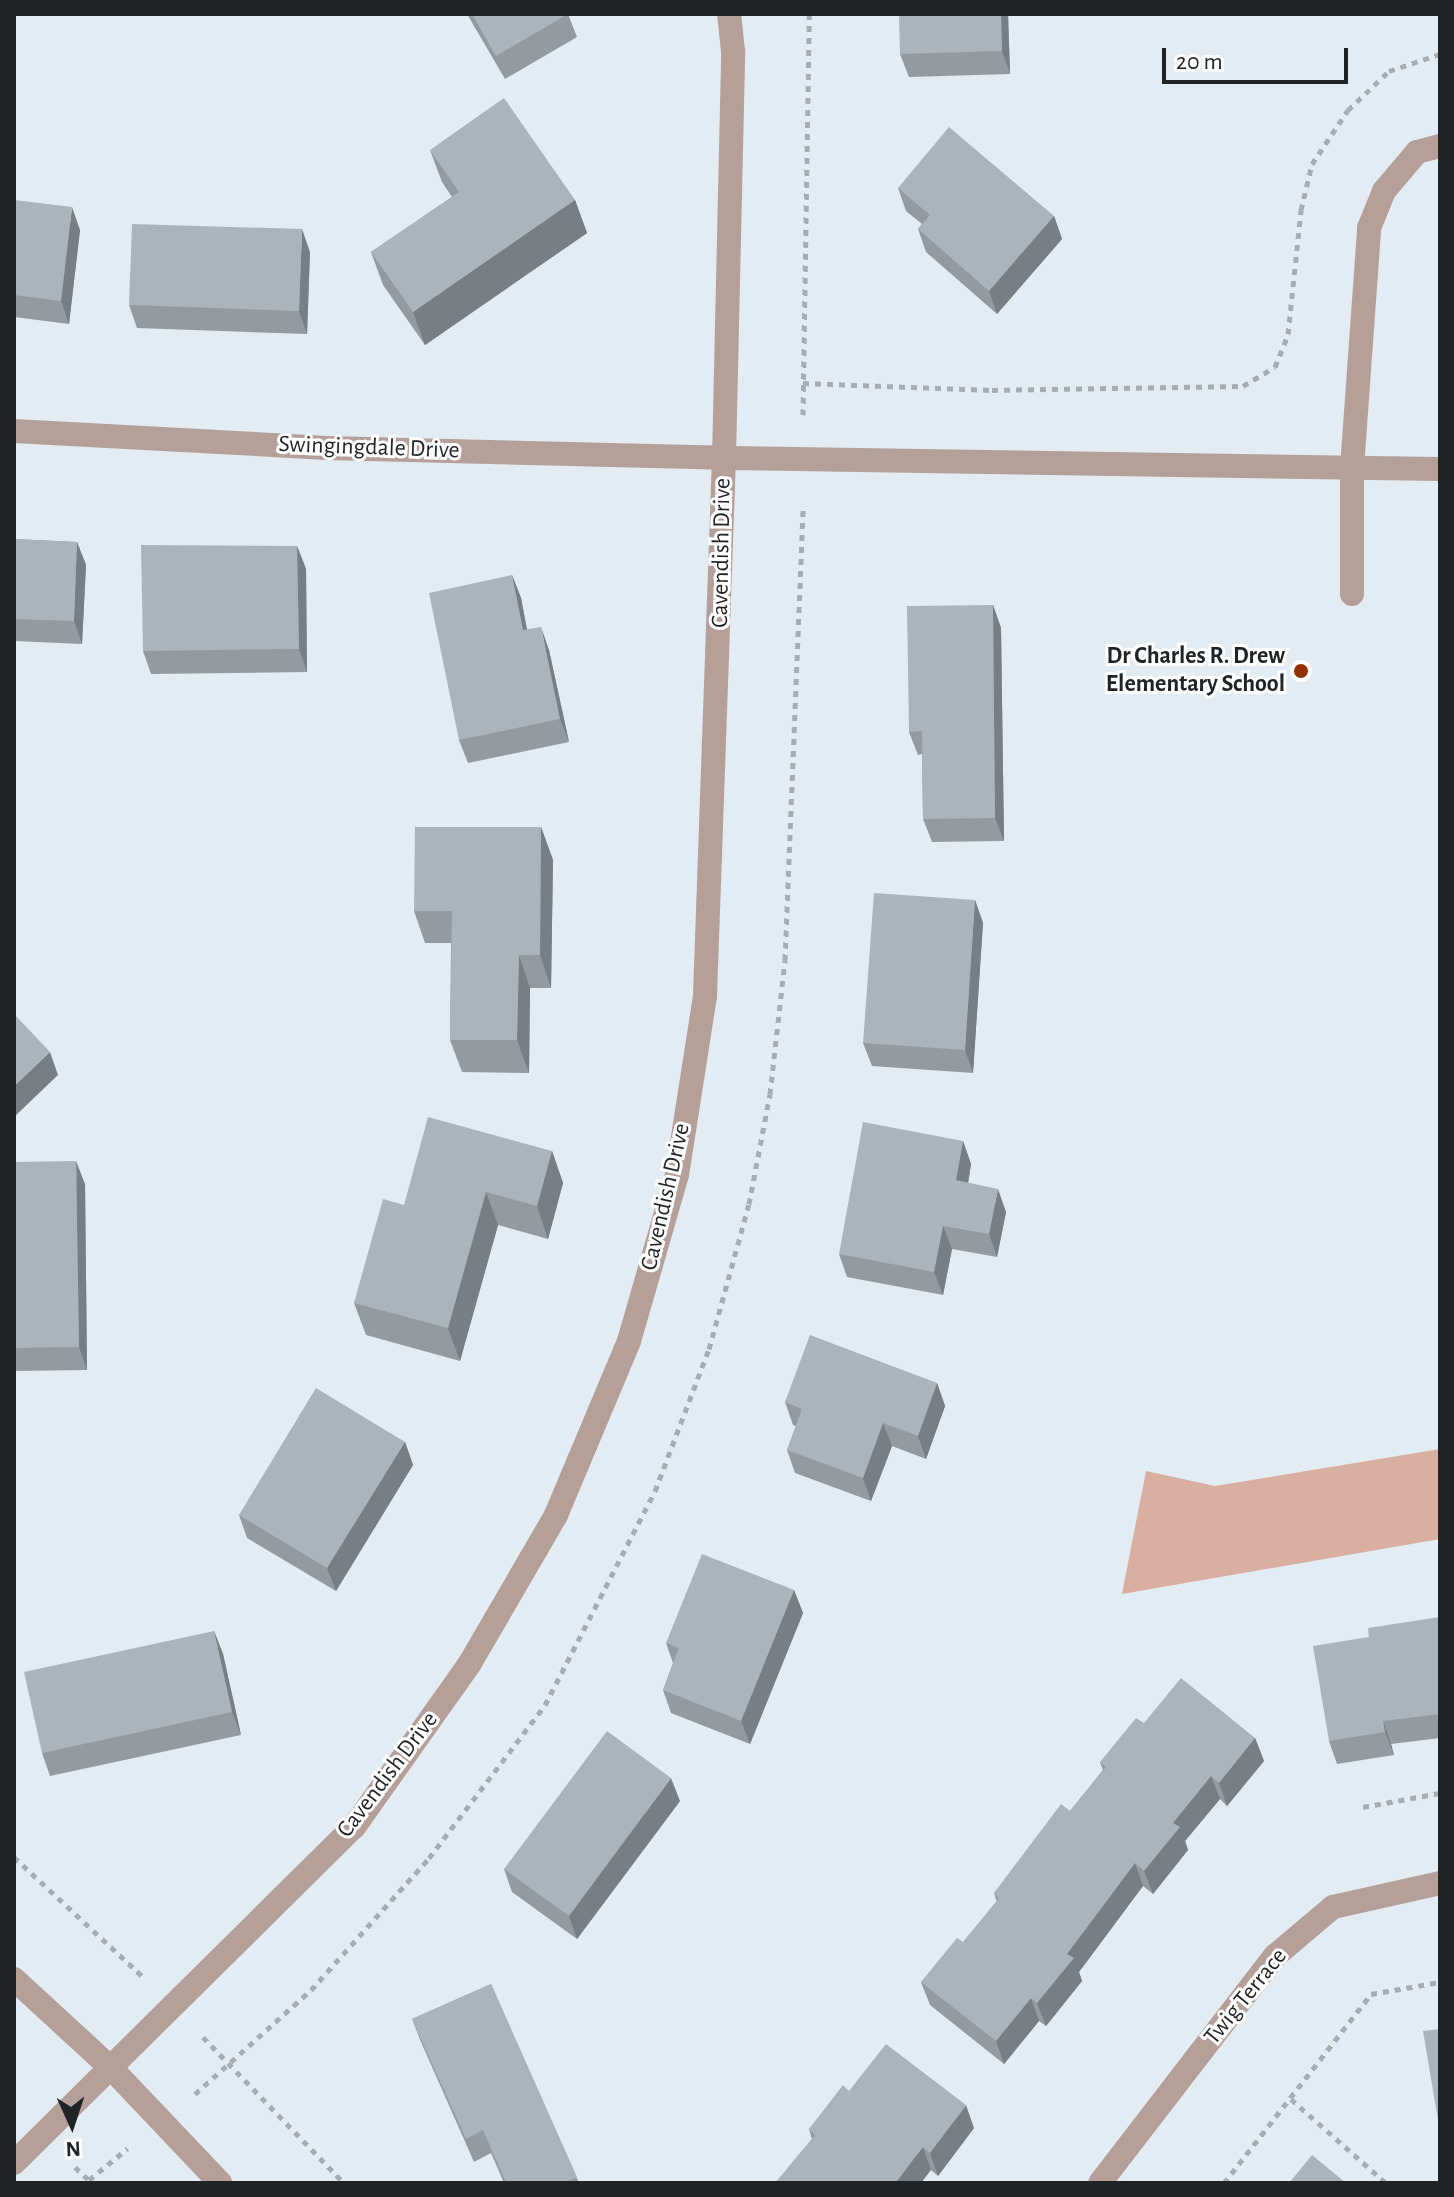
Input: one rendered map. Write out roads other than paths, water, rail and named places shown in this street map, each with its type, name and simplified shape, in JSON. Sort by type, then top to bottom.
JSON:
[{"type":"street","name":"Cavendish Drive","points":[[14,2163],[354,1827],[453,1688],[556,1515],[629,1341],[677,1175],[705,996],[724,458],[733,51],[729,14]]},
{"type":"street","points":[[1352,594],[1352,468],[1369,228],[1384,191],[1417,152],[1440,146]]},
{"type":"street","name":"Swingingdale Drive","points":[[14,431],[327,448],[724,458],[1440,469]]},
{"type":"street","name":"Twig Terrace","points":[[1100,2183],[1275,1956],[1333,1907],[1440,1883]]},
{"type":"street","points":[[14,1979],[112,2069],[220,2183]]},
{"type":"place","name":"Dr Charles R. Drew Elementary School","points":[[1301,671]]}]
